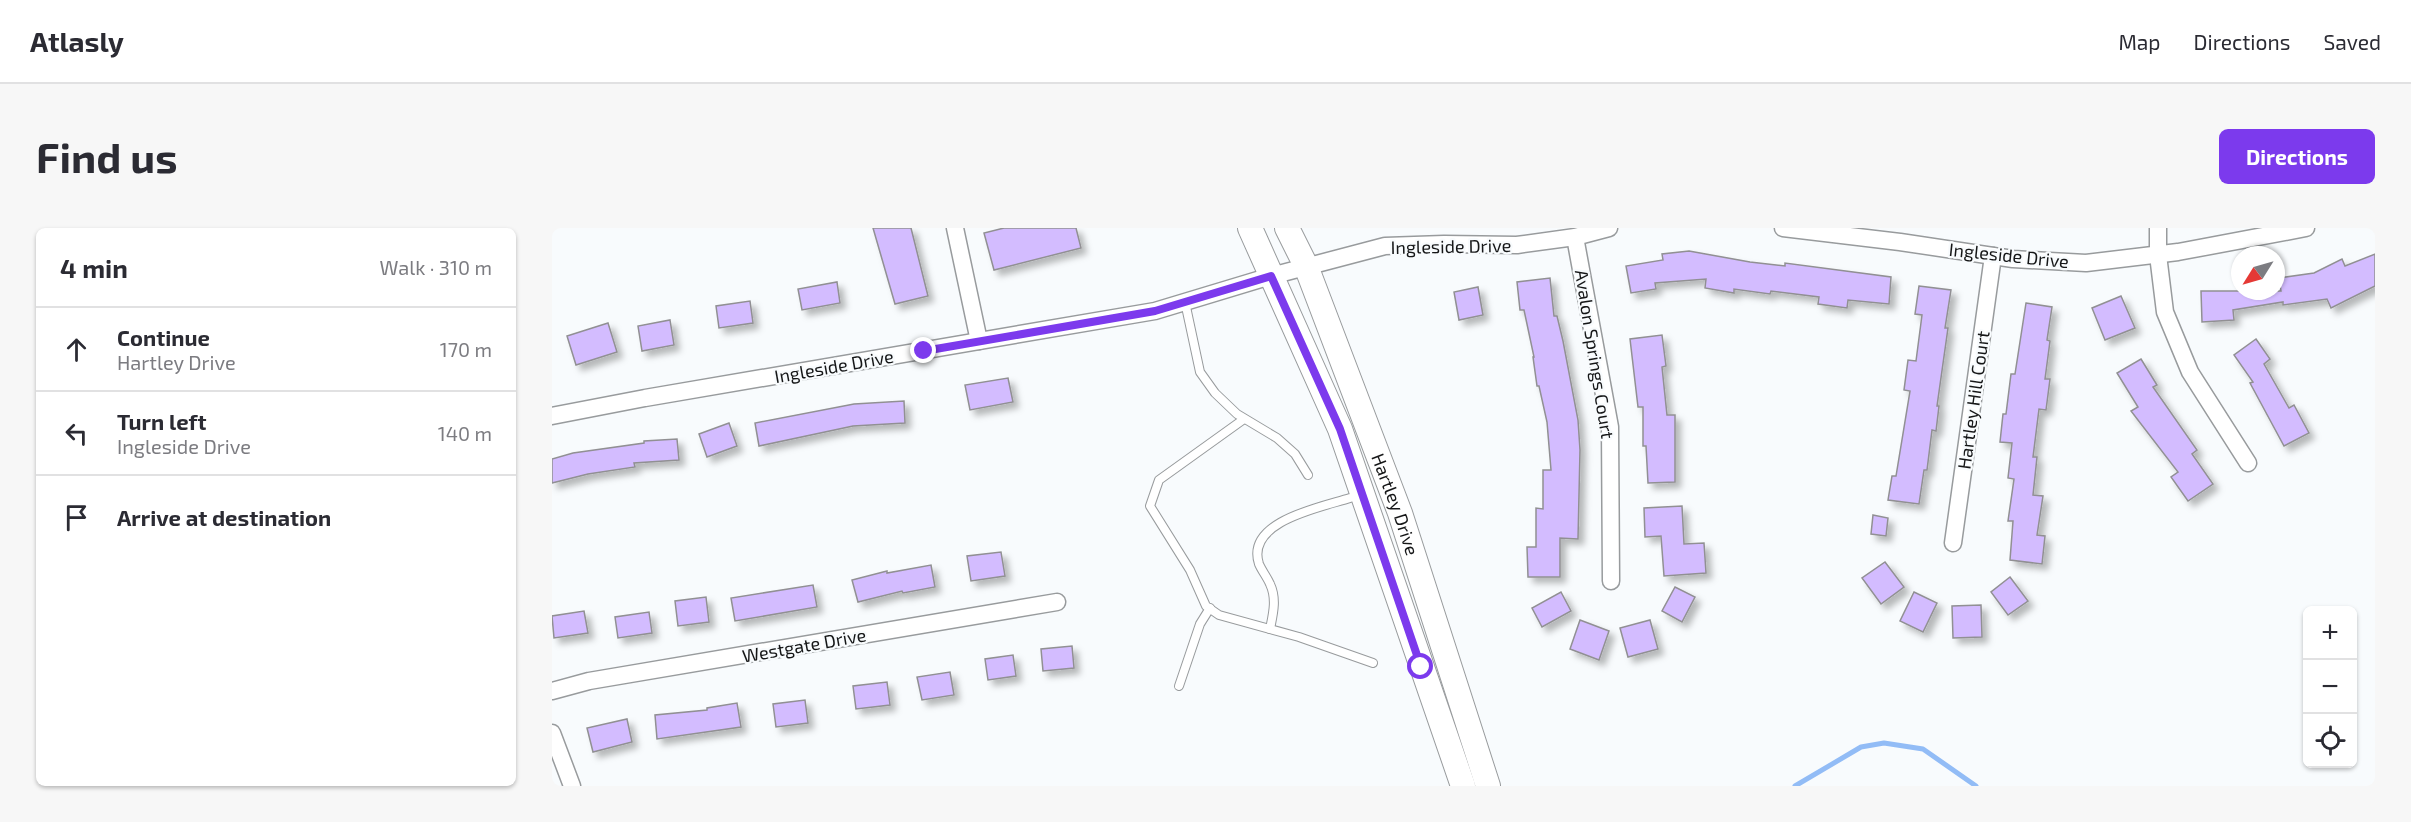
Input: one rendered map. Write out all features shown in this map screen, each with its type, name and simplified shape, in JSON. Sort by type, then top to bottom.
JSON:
[{"type":"street","points":[[955,228],[979,341]]},
{"type":"street","name":"Hartley Drive","points":[[1250,228],[1340,429],[1463,786]]},
{"type":"street","name":"Hartley Drive","points":[[1287,228],[1306,266],[1400,513],[1488,786]]},
{"type":"street","name":"Ingleside Drive","points":[[552,416],[1155,311],[1306,266],[1385,246],[1517,245],[1575,237],[1609,228]]},
{"type":"street","name":"Ingleside Drive","points":[[1783,228],[2013,259],[2086,263],[2158,255],[2306,228]]},
{"type":"street","points":[[2158,228],[2158,255],[2165,312],[2190,372],[2248,463]]},
{"type":"street","name":"Avalon Springs Court","points":[[1575,237],[1610,427],[1611,581]]},
{"type":"street","name":"Hartley Hill Court","points":[[1953,543],[1994,256]]},
{"type":"street","name":"Westgate Drive","points":[[552,691],[589,681],[1057,602]]},
{"type":"street","points":[[552,733],[572,786]]},
{"type":"lane","points":[[1185,302],[1200,372],[1215,393],[1244,419],[1277,438],[1295,454],[1308,475]]},
{"type":"lane","points":[[1244,419],[1159,480],[1150,506],[1190,570],[1206,606],[1219,615],[1270,629],[1373,663]]},
{"type":"lane","points":[[1270,629],[1275,607],[1271,586],[1259,563],[1258,546],[1268,530],[1279,522],[1350,498]]},
{"type":"lane","points":[[1179,686],[1200,624],[1210,608]]},
{"type":"building","points":[[873,228],[911,228],[928,296],[895,304]]},
{"type":"building","points":[[1004,228],[1076,228],[1081,248],[994,270],[984,233]]},
{"type":"building","points":[[1689,251],[1750,262],[1785,266],[1785,263],[1891,277],[1889,304],[1848,300],[1847,308],[1818,304],[1819,297],[1734,289],[1734,293],[1705,288],[1706,279],[1655,283],[1656,289],[1631,293],[1626,266],[1663,260],[1662,254]]},
{"type":"building","points":[[2375,254],[2375,286],[2331,308],[2327,299],[2283,305],[2283,302],[2233,310],[2234,320],[2202,322],[2201,291],[2231,291],[2231,300],[2285,300],[2285,277],[2314,273],[2342,259],[2345,266]]},
{"type":"building","points":[[1550,278],[1554,316],[1557,316],[1563,341],[1578,420],[1580,450],[1578,539],[1560,538],[1560,577],[1528,577],[1527,547],[1536,547],[1536,508],[1543,509],[1543,470],[1551,470],[1547,422],[1539,386],[1537,386],[1534,357],[1524,310],[1520,310],[1517,282]]},
{"type":"building","points":[[837,282],[840,303],[802,310],[798,289]]},
{"type":"building","points":[[1919,286],[1951,290],[1945,328],[1948,328],[1937,406],[1939,406],[1936,431],[1932,430],[1927,470],[1924,470],[1919,504],[1888,500],[1892,476],[1896,476],[1910,391],[1904,390],[1908,360],[1916,361],[1922,315],[1915,314]]},
{"type":"building","points":[[1478,287],[1483,315],[1459,320],[1454,292]]},
{"type":"building","points":[[2121,296],[2135,328],[2105,340],[2092,308]]},
{"type":"building","points":[[750,301],[753,323],[719,328],[716,306]]},
{"type":"building","points":[[2026,303],[2052,307],[2045,379],[2050,379],[2046,410],[2039,409],[2033,457],[2037,457],[2033,495],[2043,496],[2037,535],[2045,536],[2042,564],[2010,560],[2013,521],[2008,521],[2014,479],[2008,478],[2012,443],[2000,442],[2011,374],[2015,374]]},
{"type":"building","points":[[670,320],[674,345],[642,351],[638,326]]},
{"type":"building","points":[[608,323],[617,352],[576,365],[567,336]]},
{"type":"building","points":[[1662,335],[1666,366],[1662,367],[1667,415],[1675,415],[1675,482],[1648,483],[1646,446],[1643,446],[1643,407],[1638,407],[1630,339]]},
{"type":"building","points":[[2256,339],[2270,359],[2264,364],[2289,408],[2294,405],[2309,433],[2284,446],[2250,383],[2253,382],[2234,355]]},
{"type":"building","points":[[2141,359],[2157,385],[2153,387],[2197,450],[2192,454],[2213,484],[2188,501],[2171,477],[2178,472],[2131,411],[2138,407],[2117,373]]},
{"type":"building","points":[[1008,378],[1013,402],[970,410],[965,385]]},
{"type":"building","points":[[904,401],[905,423],[853,426],[759,446],[755,423],[854,404]]},
{"type":"building","points":[[729,423],[737,446],[707,457],[699,434]]},
{"type":"building","points":[[677,439],[679,460],[634,463],[635,467],[588,474],[552,483],[552,459],[573,453],[644,443],[644,441]]},
{"type":"building","points":[[1682,506],[1684,544],[1704,543],[1706,573],[1664,576],[1661,536],[1645,537],[1644,508]]},
{"type":"building","points":[[1873,515],[1888,518],[1886,536],[1871,534]]},
{"type":"building","points":[[1001,552],[1005,576],[971,581],[967,556]]},
{"type":"building","points":[[1885,562],[1904,587],[1881,604],[1862,578]]},
{"type":"building","points":[[931,565],[935,587],[903,593],[902,591],[858,602],[852,580],[887,571],[887,573]]},
{"type":"building","points":[[2010,577],[2028,601],[2008,615],[1991,592]]},
{"type":"building","points":[[813,585],[817,607],[735,621],[731,598]]},
{"type":"building","points":[[1675,587],[1695,597],[1682,622],[1662,611]]},
{"type":"building","points":[[1561,592],[1571,611],[1542,627],[1532,608]]},
{"type":"building","points":[[1914,592],[1937,603],[1923,632],[1900,621]]},
{"type":"building","points":[[706,597],[709,622],[678,626],[675,601]]},
{"type":"building","points":[[1981,605],[1982,637],[1953,638],[1952,606]]},
{"type":"building","points":[[584,611],[588,633],[554,638],[552,616]]},
{"type":"building","points":[[649,612],[652,633],[618,638],[615,617]]},
{"type":"building","points":[[1580,620],[1609,631],[1599,660],[1570,649]]},
{"type":"building","points":[[1650,620],[1658,649],[1628,657],[1620,628]]},
{"type":"building","points":[[1072,646],[1074,668],[1043,671],[1041,649]]},
{"type":"building","points":[[1013,655],[1016,676],[988,680],[985,659]]},
{"type":"building","points":[[950,672],[954,695],[922,700],[917,677]]},
{"type":"building","points":[[887,682],[890,705],[856,709],[853,686]]},
{"type":"building","points":[[805,700],[808,723],[776,727],[773,704]]},
{"type":"building","points":[[737,703],[741,727],[657,739],[655,715],[707,710],[707,708]]},
{"type":"building","points":[[627,719],[632,742],[593,752],[587,728]]},
{"type":"waterway","points":[[1795,786],[1861,747],[1884,743],[1923,749],[1976,786]]},
{"type":"route","points":[[924,351],[1155,311],[1271,276],[1340,429],[1421,667]]}]
